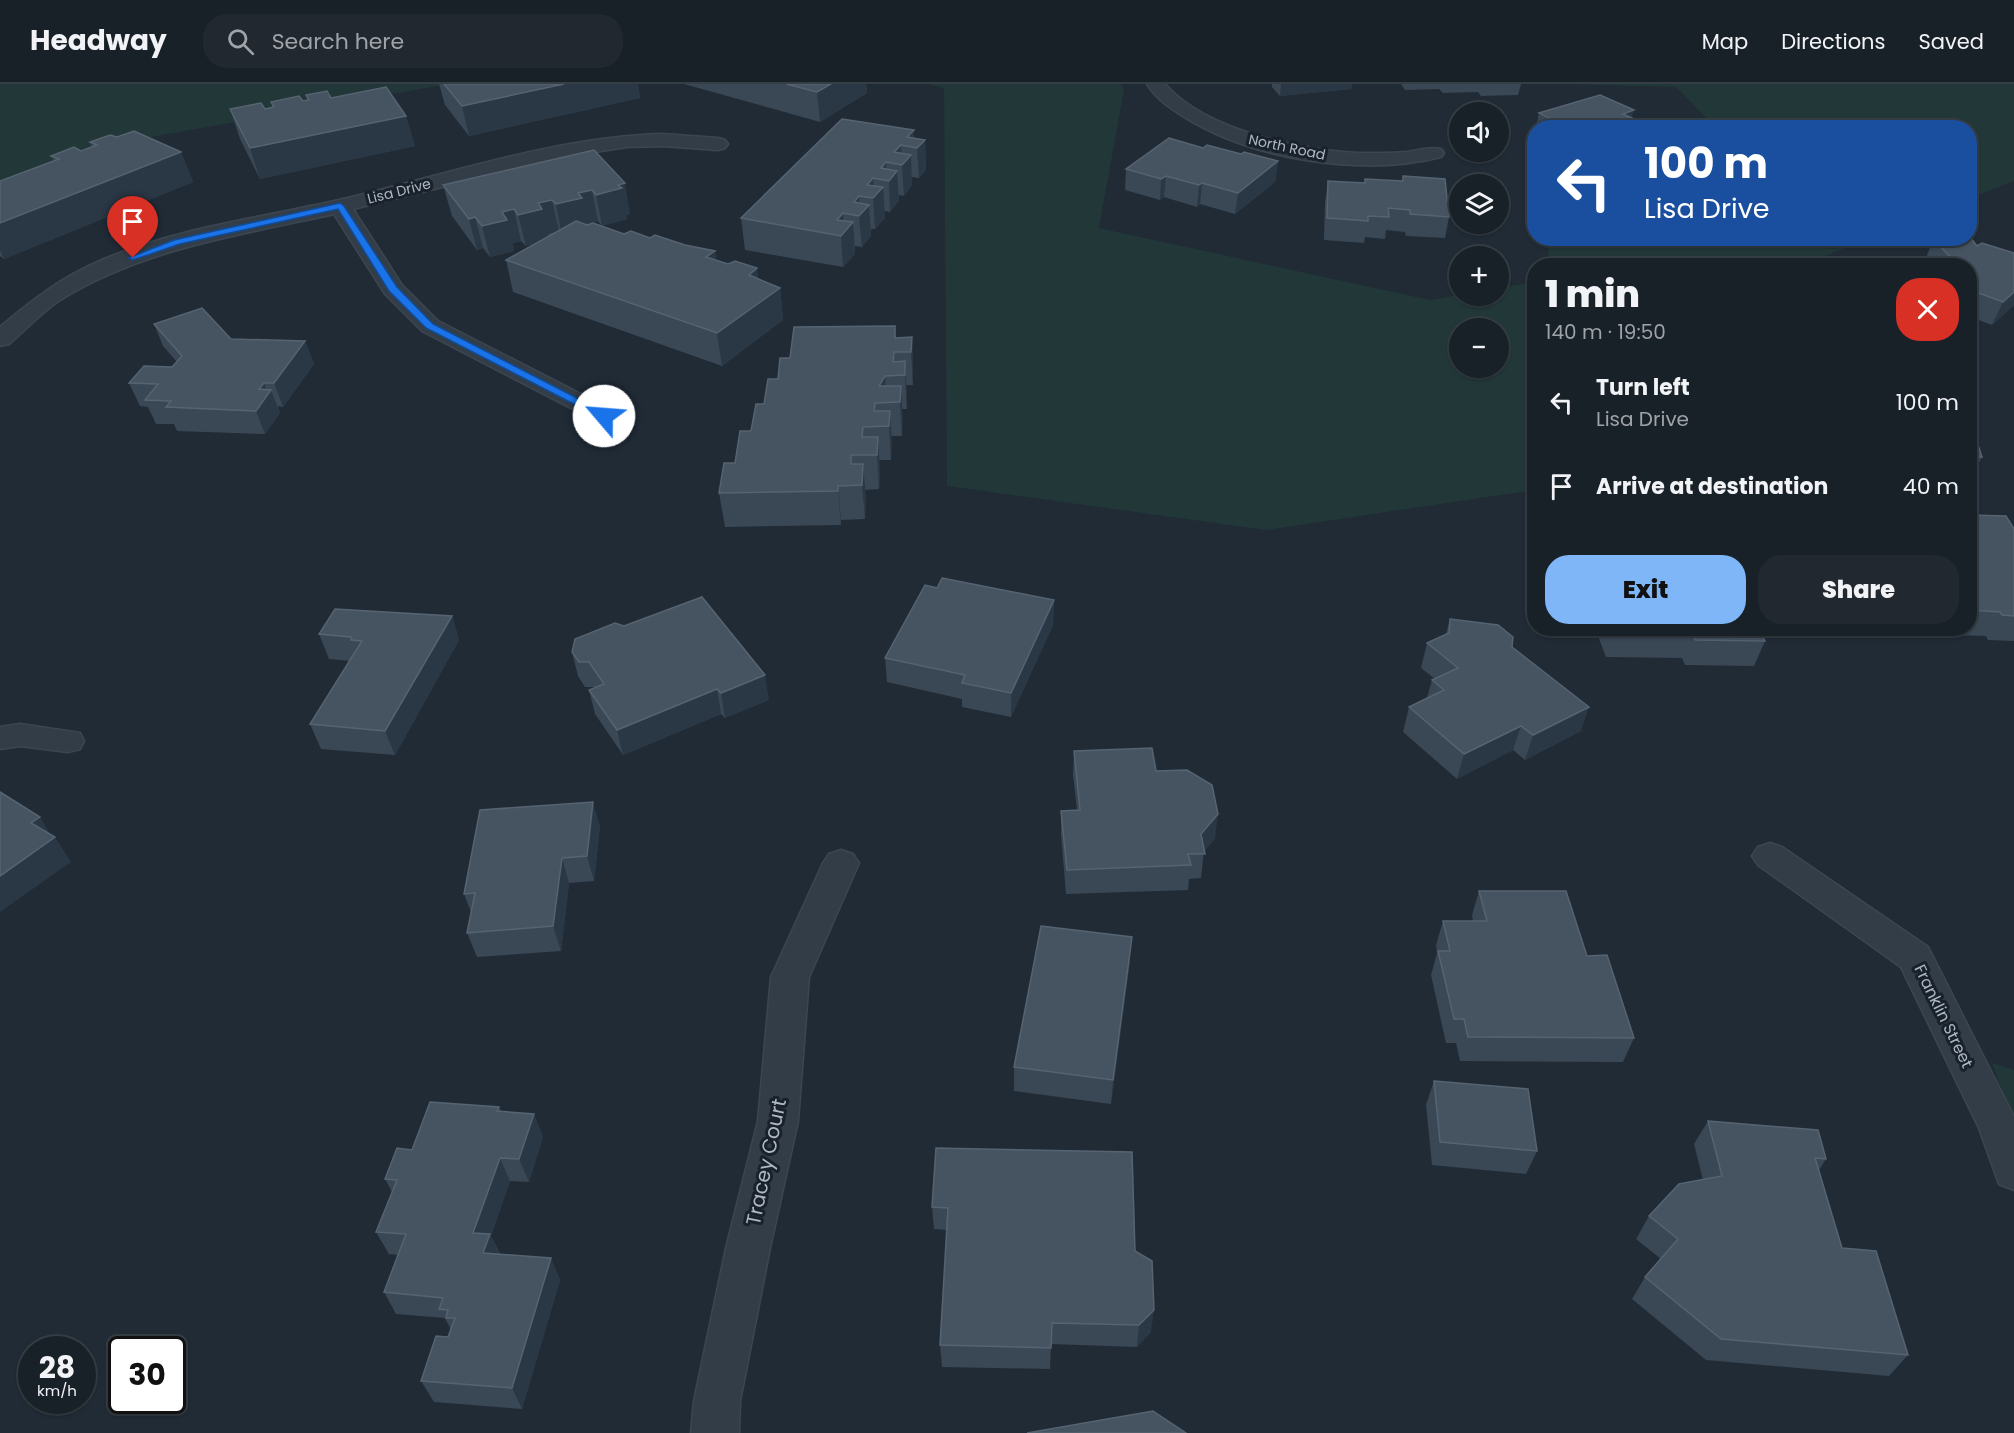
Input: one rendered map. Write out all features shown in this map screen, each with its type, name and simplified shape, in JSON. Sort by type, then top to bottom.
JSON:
[{"type":"street","name":"North Road","points":[[1155,84],[1160,91],[1193,116],[1243,138],[1298,151],[1352,158],[1407,158],[1434,153]]},
{"type":"street","name":"Lisa Drive","points":[[0,339],[48,298],[110,265],[177,242],[340,206],[569,150],[650,140],[718,144]]},
{"type":"street","points":[[340,206],[393,289],[430,326],[604,416]]},
{"type":"street","points":[[0,738],[20,735],[68,741]]},
{"type":"street","name":"Franklin Street","points":[[1770,856],[1915,957],[1999,1128],[2014,1171]]},
{"type":"street","name":"Tracey Court","points":[[715,1433],[717,1401],[745,1259],[778,1121],[790,977],[841,863]]},
{"type":"green space","points":[[0,84],[448,84],[140,139],[0,200]]},
{"type":"green space","points":[[929,84],[1121,84],[1124,90],[1099,228],[1430,300],[1449,297],[1449,306],[1509,306],[1509,286],[1527,283],[1527,491],[1266,530],[947,486],[944,88]]},
{"type":"green space","points":[[1565,84],[2014,84],[2014,181],[1977,195],[1977,120],[1708,120],[1676,87]]},
{"type":"green space","points":[[1548,246],[1851,246],[1819,258],[1549,258]]},
{"type":"green space","points":[[1992,1063],[2014,1070],[2014,1124]]},
{"type":"building","points":[[444,84],[564,84],[462,106]]},
{"type":"building","points":[[786,84],[831,84],[817,92]]},
{"type":"building","points":[[386,87],[406,116],[250,148],[230,109],[261,103],[265,109],[274,107],[271,102],[299,96],[303,101],[309,100],[306,95],[327,91],[331,98]]},
{"type":"building","points":[[1600,95],[1634,110],[1623,114],[1636,120],[1553,120],[1539,113]]},
{"type":"building","points":[[842,119],[914,130],[907,137],[925,140],[917,148],[901,145],[894,152],[911,155],[902,165],[886,162],[881,168],[897,171],[889,181],[873,178],[867,185],[883,187],[873,198],[859,196],[854,202],[869,205],[859,216],[843,213],[837,220],[853,222],[841,236],[741,218]]},
{"type":"building","points":[[134,131],[181,152],[0,223],[0,181],[59,159],[51,156],[74,147],[81,151],[97,145],[90,142],[110,135],[117,137]]},
{"type":"building","points":[[1169,138],[1203,148],[1207,145],[1278,161],[1238,193],[1166,176],[1161,179],[1126,169]]},
{"type":"building","points":[[594,150],[625,183],[618,185],[622,188],[596,195],[592,190],[578,193],[582,198],[556,204],[552,200],[538,203],[542,209],[518,215],[514,209],[502,212],[507,220],[482,226],[475,217],[469,219],[443,185]]},
{"type":"building","points":[[1403,176],[1445,179],[1449,217],[1410,214],[1410,210],[1388,208],[1389,217],[1368,216],[1368,221],[1327,218],[1328,181],[1365,183],[1365,179],[1403,181]]},
{"type":"building","points":[[576,221],[587,225],[593,223],[624,234],[631,231],[650,238],[655,235],[685,245],[715,251],[706,257],[728,264],[735,261],[757,268],[749,275],[780,288],[717,333],[506,260]]},
{"type":"building","points":[[1982,243],[2014,253],[2014,292],[2003,302],[1977,293],[1977,258],[1951,258],[1940,246],[1977,246]]},
{"type":"building","points":[[202,308],[231,339],[305,341],[274,383],[264,383],[259,389],[271,390],[256,411],[166,407],[171,401],[145,400],[158,384],[129,383],[144,366],[172,367],[182,356],[154,324]]},
{"type":"building","points":[[895,326],[895,338],[912,337],[911,352],[894,352],[893,362],[905,361],[905,375],[885,376],[879,386],[901,386],[900,402],[875,403],[874,411],[890,411],[889,426],[863,427],[862,437],[878,437],[877,455],[851,455],[851,464],[863,464],[862,485],[838,486],[838,491],[719,493],[724,463],[735,463],[740,431],[751,431],[756,404],[764,404],[768,379],[778,379],[780,358],[790,358],[794,327]]},
{"type":"building","points":[[1977,445],[1978,445],[1982,457],[1977,456]]},
{"type":"building","points":[[1977,515],[2006,516],[2014,529],[2014,616],[2002,615],[2000,612],[1977,610]]},
{"type":"building","points":[[942,578],[1054,600],[1011,693],[962,683],[965,675],[885,658],[925,585],[937,588]]},
{"type":"building","points":[[702,597],[765,675],[721,693],[717,689],[617,730],[589,690],[604,684],[589,662],[579,662],[572,652],[575,639],[615,623],[624,626]]},
{"type":"building","points":[[335,609],[452,616],[385,731],[310,724],[362,641],[351,640],[351,637],[319,634]]},
{"type":"building","points":[[1450,619],[1498,625],[1513,637],[1512,647],[1589,707],[1533,735],[1521,726],[1464,754],[1409,707],[1444,690],[1432,680],[1458,668],[1427,643],[1449,633]]},
{"type":"building","points":[[1693,636],[1763,636],[1765,641],[1695,640]]},
{"type":"building","points":[[1152,748],[1156,771],[1187,770],[1212,785],[1218,814],[1201,834],[1205,854],[1188,854],[1191,865],[1067,870],[1061,811],[1080,810],[1074,751]]},
{"type":"building","points":[[0,792],[40,817],[31,823],[55,837],[0,876]]},
{"type":"building","points":[[593,802],[587,856],[562,858],[553,926],[467,933],[475,893],[464,894],[480,810]]},
{"type":"building","points":[[1479,891],[1566,891],[1587,956],[1607,955],[1634,1038],[1468,1037],[1464,1019],[1454,1019],[1438,951],[1450,951],[1443,921],[1487,921]]},
{"type":"building","points":[[1041,926],[1132,937],[1113,1080],[1014,1067]]},
{"type":"building","points":[[1434,1081],[1528,1089],[1537,1151],[1440,1142]]},
{"type":"building","points":[[430,1102],[499,1107],[497,1111],[534,1114],[519,1159],[500,1158],[473,1233],[490,1234],[483,1253],[551,1258],[512,1388],[421,1381],[436,1336],[448,1337],[455,1318],[446,1318],[448,1310],[439,1309],[443,1298],[384,1292],[406,1234],[376,1232],[397,1180],[385,1179],[397,1148],[412,1150]]},
{"type":"building","points":[[1708,1121],[1818,1130],[1826,1159],[1815,1158],[1842,1248],[1876,1251],[1908,1355],[1721,1339],[1645,1277],[1678,1239],[1649,1216],[1679,1184],[1722,1176]]},
{"type":"building","points":[[936,1148],[1132,1152],[1135,1251],[1152,1261],[1154,1310],[1139,1325],[1052,1323],[1051,1348],[940,1345],[948,1208],[932,1207]]},
{"type":"building","points":[[1153,1411],[1186,1433],[1027,1433]]},
{"type":"route","points":[[133,258],[177,242],[340,206],[393,289],[430,326],[604,416]]}]
